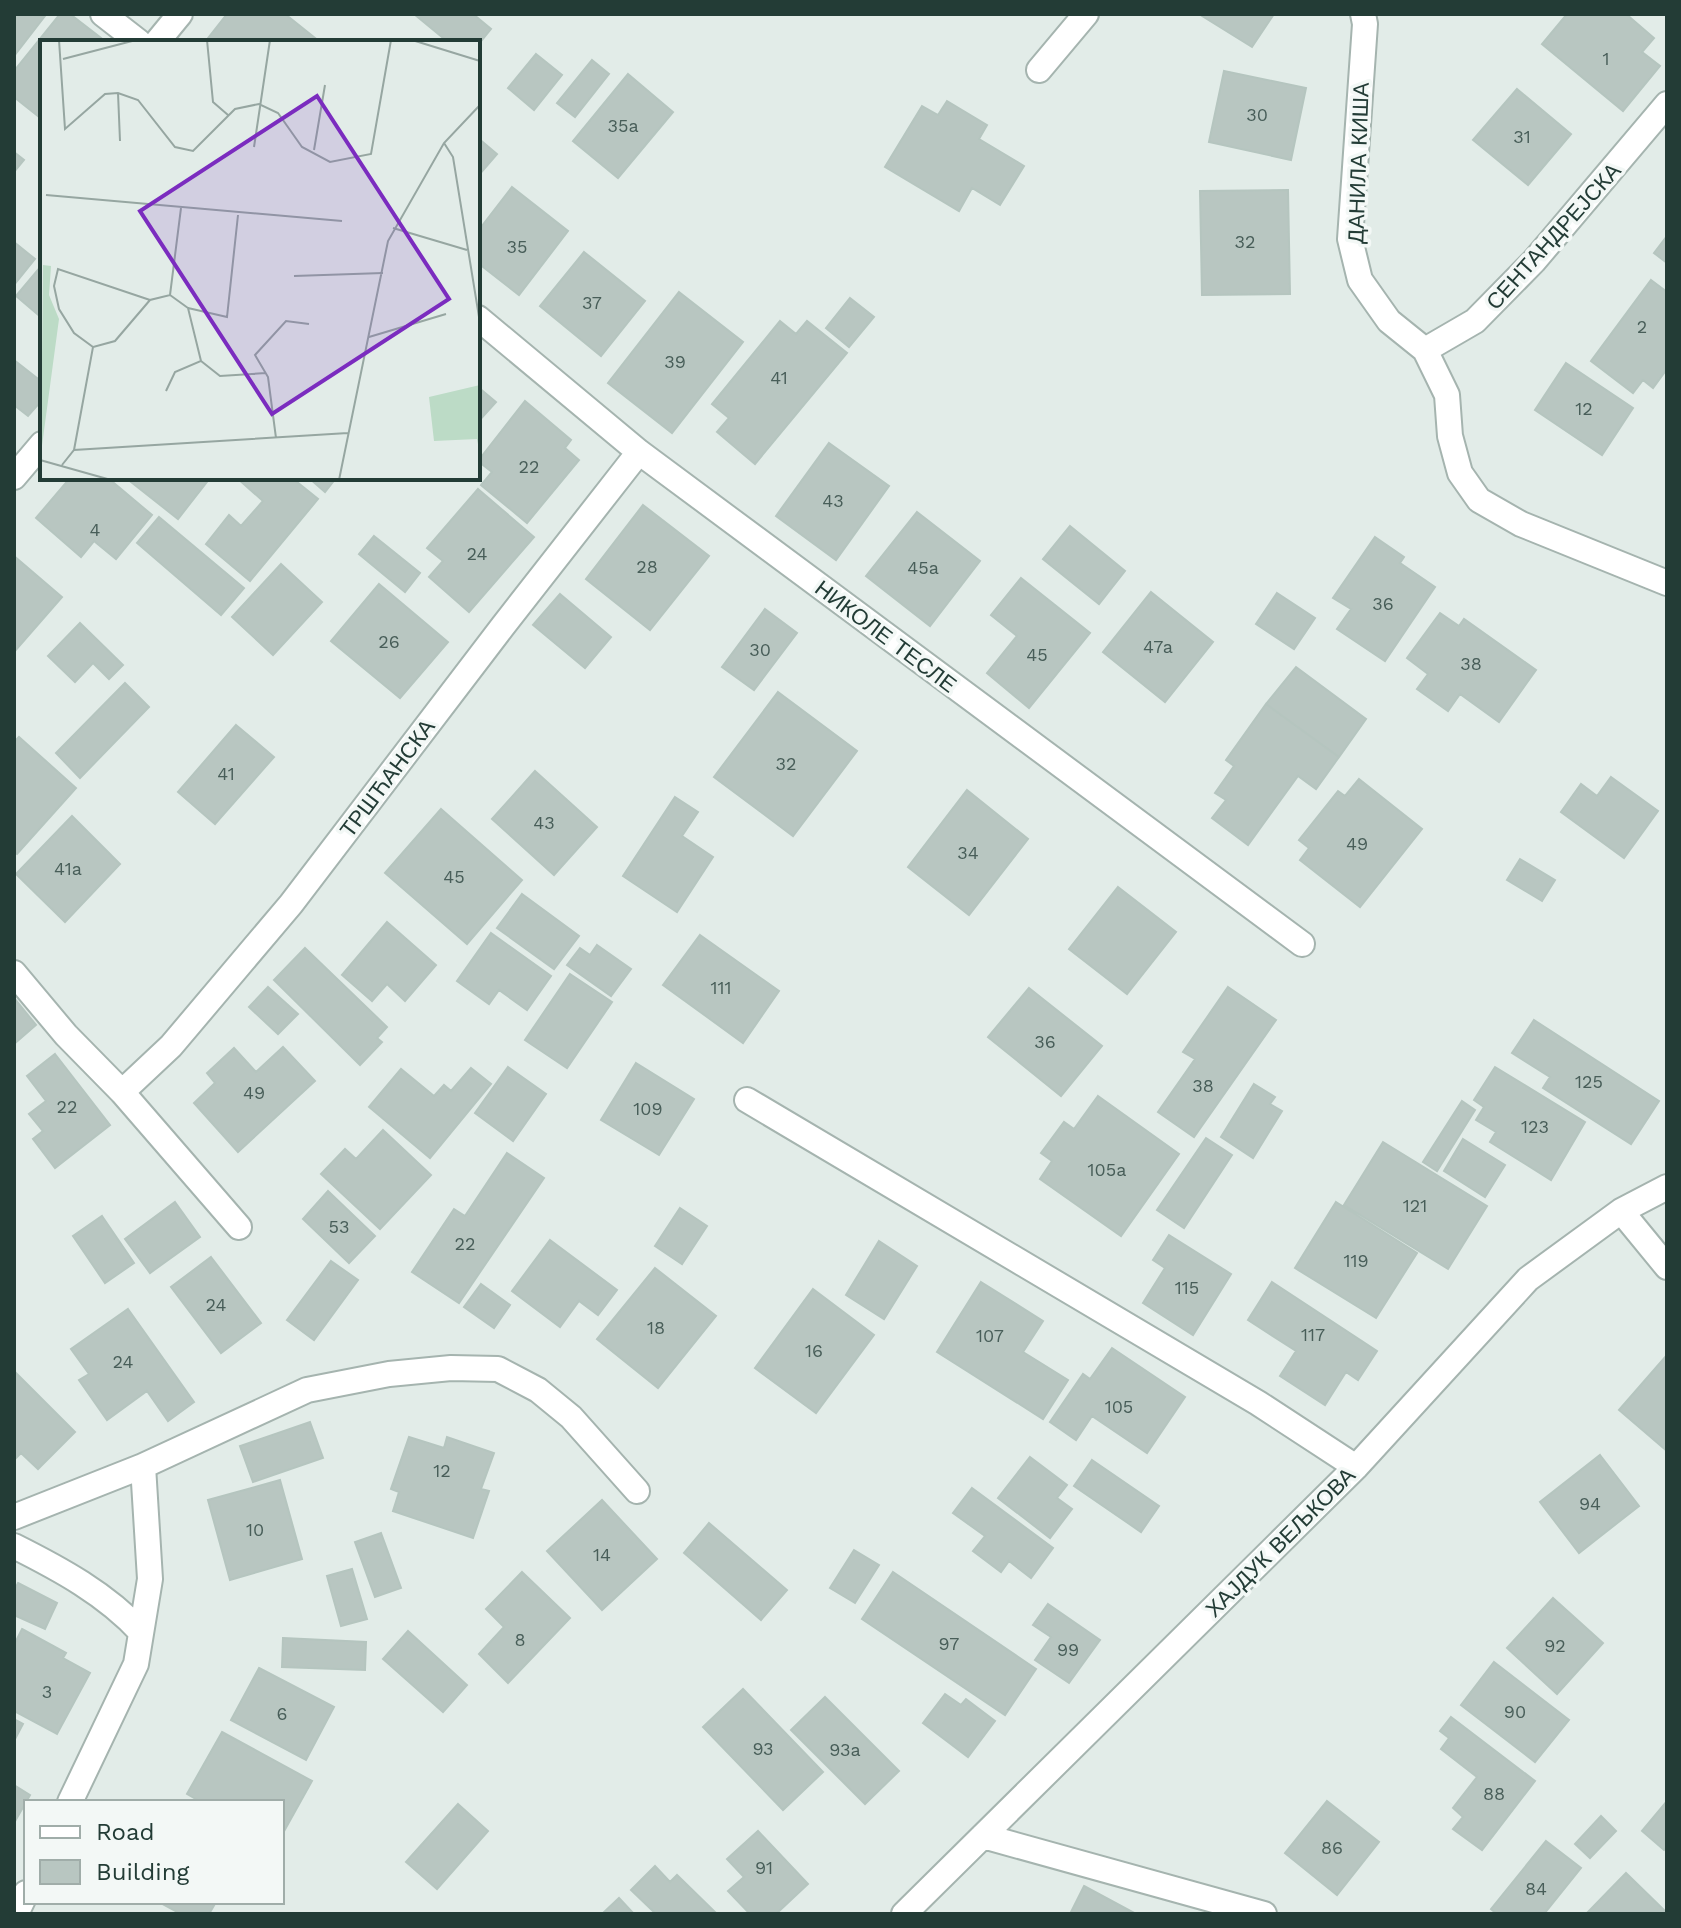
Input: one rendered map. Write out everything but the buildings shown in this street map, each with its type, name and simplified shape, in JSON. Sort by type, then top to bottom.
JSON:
[{"type":"street","points":[[103,14],[136,40]]},
{"type":"street","points":[[159,40],[180,14]]},
{"type":"street","points":[[1039,70],[1086,14]]},
{"type":"street","name":"ДАНИЛА КИША","points":[[1363,14],[1365,24],[1350,239],[1360,280],[1389,321],[1425,350],[1447,395],[1450,436],[1460,473],[1479,500],[1521,524],[1667,583]]},
{"type":"street","name":"СЕНТАНДРЕЈСКА","points":[[1425,350],[1475,321],[1534,261],[1667,104]]},
{"type":"street","name":"НИКОЛЕ ТЕСЛЕ","points":[[480,320],[639,452],[1302,944]]},
{"type":"street","points":[[14,477],[40,446]]},
{"type":"street","name":"ТРШЋАНСКА","points":[[122,1092],[171,1046],[291,904],[639,452]]},
{"type":"street","points":[[14,973],[239,1227]]},
{"type":"street","points":[[747,1100],[1245,1395],[1356,1467]]},
{"type":"street","name":"ХАЈДУК ВЕЉКОВА","points":[[904,1914],[1356,1467],[1528,1279],[1621,1211],[1667,1187]]},
{"type":"street","points":[[1621,1211],[1667,1267]]},
{"type":"street","points":[[14,1517],[143,1466],[307,1390],[389,1374],[435,1369],[498,1369],[538,1390],[571,1417],[637,1491]]},
{"type":"street","points":[[71,1800],[136,1664],[150,1579],[143,1466]]},
{"type":"street","points":[[14,1546],[59,1569],[121,1610],[141,1632]]},
{"type":"street","points":[[983,1836],[1264,1914]]}]
